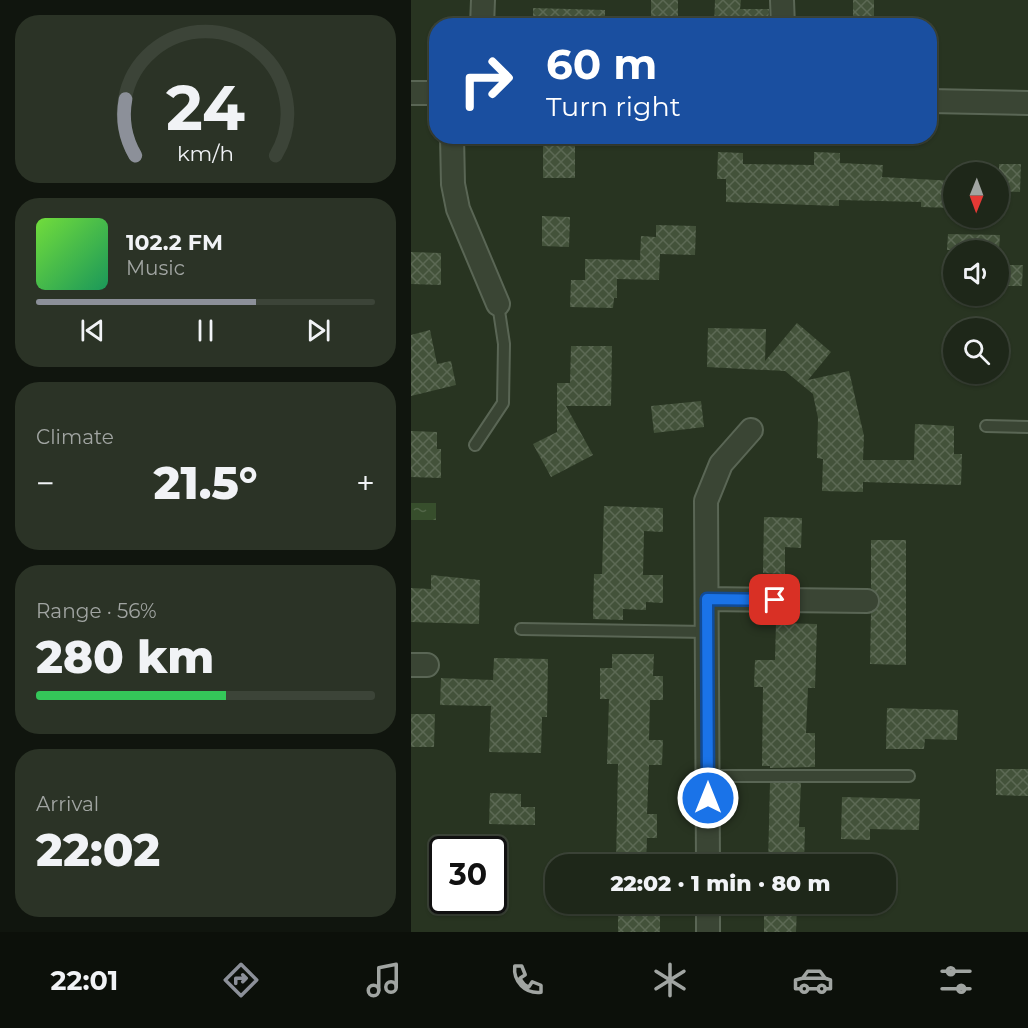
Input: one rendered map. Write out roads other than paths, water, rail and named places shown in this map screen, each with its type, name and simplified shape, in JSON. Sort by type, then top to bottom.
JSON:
[{"type":"street","points":[[482,18],[483,0]]},
{"type":"street","points":[[782,0],[783,18]]},
{"type":"street","points":[[411,93],[429,93]]},
{"type":"street","points":[[937,101],[1028,102]]},
{"type":"street","points":[[452,144],[453,184],[458,209],[498,304]]},
{"type":"street","points":[[708,854],[707,501],[721,464],[751,430]]},
{"type":"street","points":[[707,599],[867,601]]},
{"type":"street","points":[[708,914],[708,932]]},
{"type":"lane","points":[[475,445],[503,403],[504,344],[498,304]]},
{"type":"lane","points":[[986,426],[1028,427]]},
{"type":"lane","points":[[521,629],[707,632]]},
{"type":"lane","points":[[708,776],[909,776]]},
{"type":"water","points":[[411,503],[436,503],[436,520],[411,520]]}]
